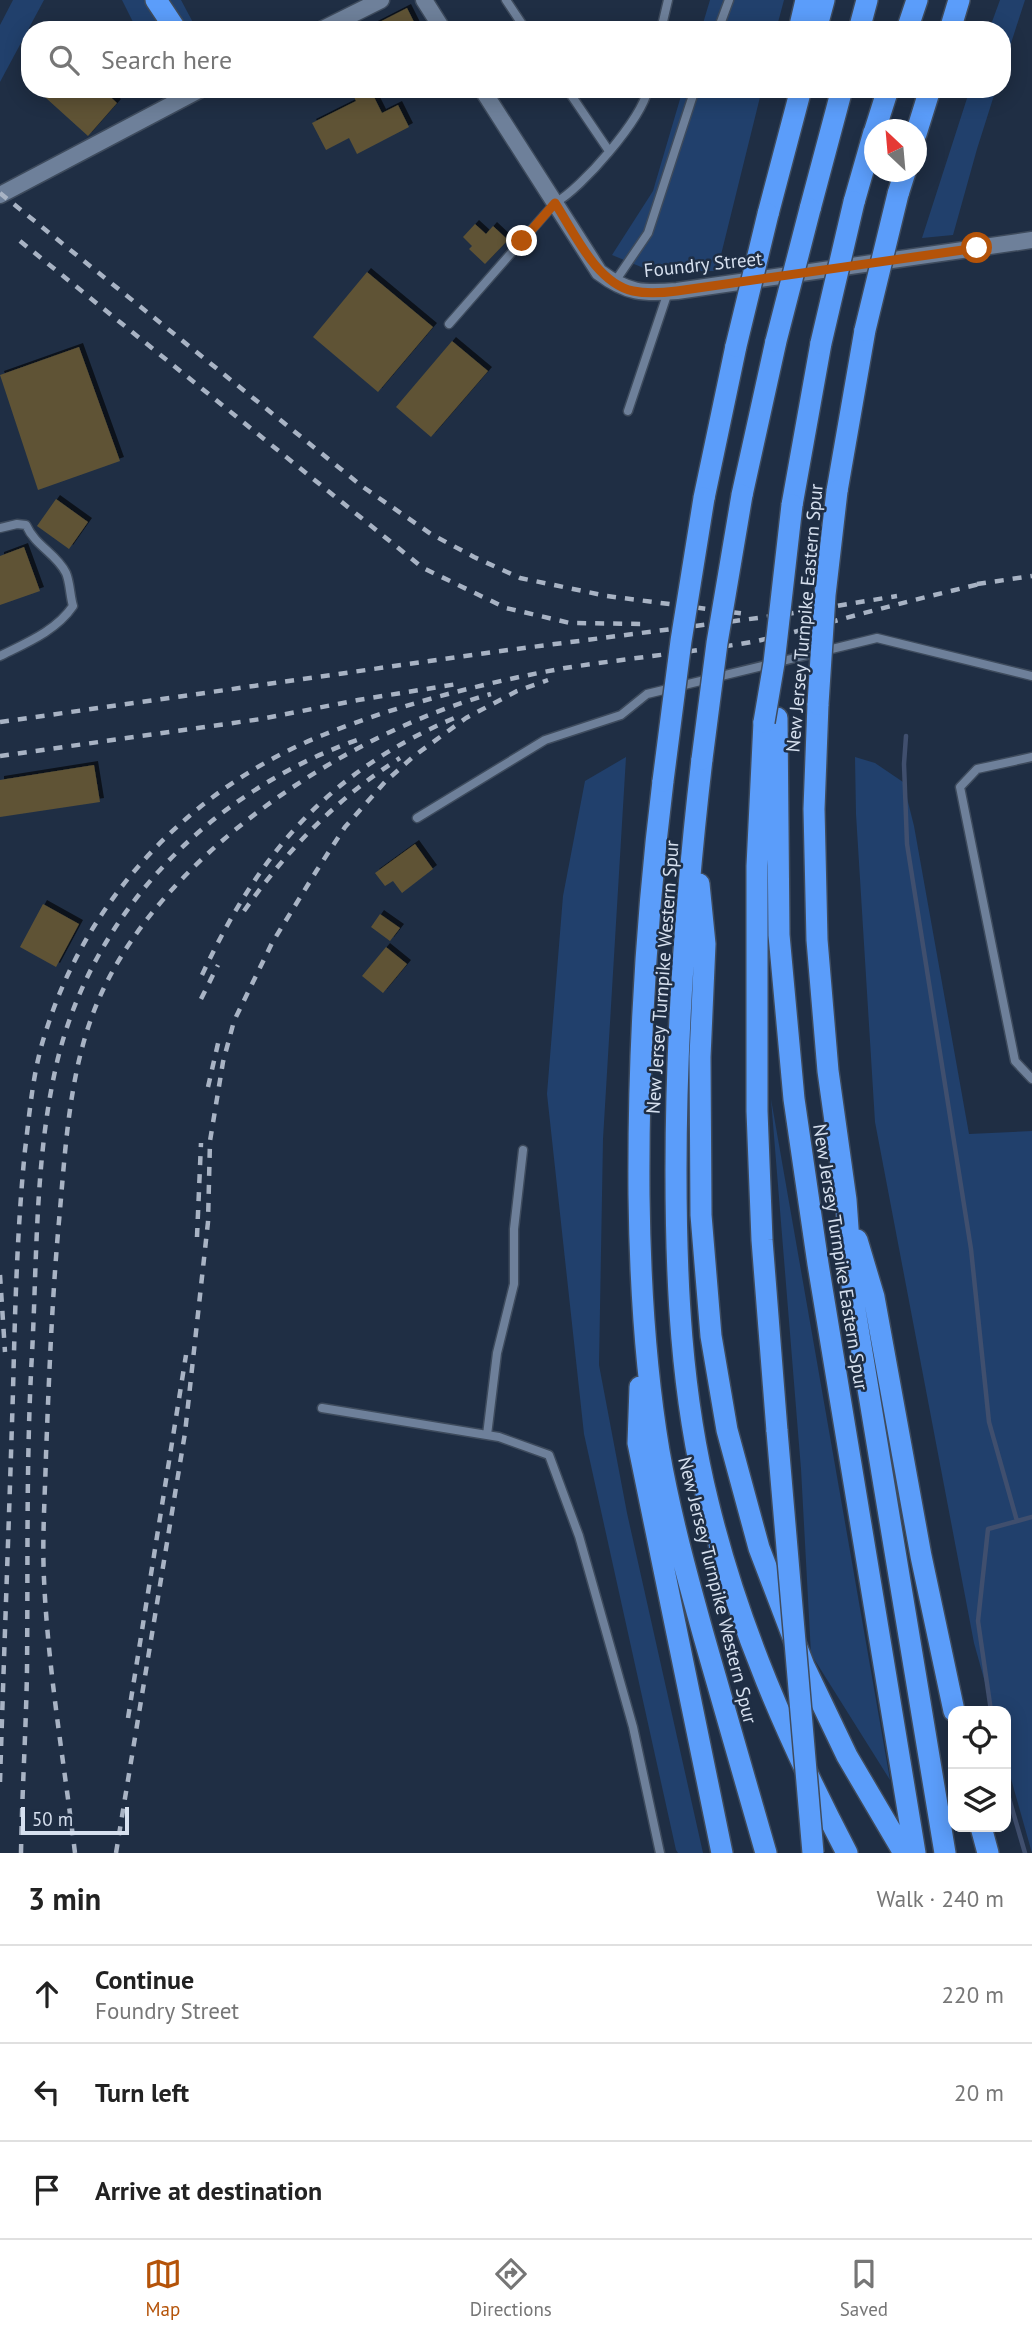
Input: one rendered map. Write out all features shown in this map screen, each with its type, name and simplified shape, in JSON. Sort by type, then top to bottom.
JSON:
[{"type":"highway","points":[[156,0],[170,21]]},
{"type":"highway","points":[[801,21],[806,0]]},
{"type":"highway","points":[[818,21],[824,0]]},
{"type":"highway","points":[[861,21],[867,0]]},
{"type":"highway","points":[[910,21],[917,0]]},
{"type":"highway","points":[[953,21],[959,0]]},
{"type":"highway","points":[[777,178],[785,98]]},
{"type":"highway","name":"New Jersey Turnpike Western Spur","points":[[766,1853],[714,1675],[672,1517],[653,1410],[643,1315],[639,1224],[640,1062],[650,895],[679,653],[704,498],[736,346],[799,98]]},
{"type":"highway","name":"New Jersey Turnpike Western Spur","points":[[840,98],[776,341],[742,495],[717,643],[694,830],[681,1003],[676,1148],[679,1307],[690,1405],[707,1501],[743,1622],[779,1714],[847,1853]]},
{"type":"highway","name":"New Jersey Turnpike Eastern Spur","points":[[879,119],[885,98]]},
{"type":"highway","points":[[921,119],[927,98]]},
{"type":"highway","name":"New Jersey Turnpike Eastern Spur","points":[[813,1853],[762,1240],[758,1153],[757,866],[774,663],[792,505],[821,343],[864,168]]},
{"type":"highway","name":"New Jersey Turnpike Eastern Spur","points":[[902,182],[864,330],[837,491],[825,595],[814,779],[817,940],[828,1071],[846,1200],[853,1298],[945,1853]]},
{"type":"highway","name":"New Jersey Turnpike Eastern Spur","points":[[770,720],[779,935],[794,1099],[818,1264],[915,1853]]},
{"type":"highway","points":[[694,830],[705,944],[699,1093],[701,1214],[707,1301],[718,1388],[741,1490],[769,1578],[804,1667],[863,1785],[904,1853]]},
{"type":"highway","name":"New Jersey Turnpike Eastern Spur","points":[[846,1200],[874,1297],[923,1567],[953,1706]]},
{"type":"highway","points":[[643,1315],[638,1443],[722,1853]]},
{"type":"highway","points":[[982,1832],[988,1853]]},
{"type":"street","points":[[339,21],[381,0]]},
{"type":"street","points":[[424,0],[437,21]]},
{"type":"street","points":[[0,195],[184,98]]},
{"type":"street","points":[[488,98],[599,272],[614,284]]},
{"type":"street","name":"Foundry Street","points":[[614,284],[630,291],[668,292],[1032,240]]},
{"type":"lane","points":[[506,0],[520,21]]},
{"type":"lane","points":[[663,21],[668,0]]},
{"type":"lane","points":[[721,21],[729,0]]},
{"type":"lane","points":[[573,98],[609,151]]},
{"type":"lane","points":[[449,324],[555,203],[569,195],[609,151],[625,132],[645,98]]},
{"type":"lane","points":[[614,284],[648,233],[692,98]]},
{"type":"lane","points":[[628,411],[668,292]]},
{"type":"lane","points":[[0,528],[16,524],[26,525],[32,539],[55,558],[66,573],[73,606],[64,619],[0,656]]},
{"type":"lane","points":[[417,818],[545,740],[621,715],[647,694],[877,638],[1032,676]]},
{"type":"lane","points":[[1032,757],[977,769],[960,787],[1015,1061],[1032,1079]]},
{"type":"lane","points":[[487,1435],[497,1353],[514,1284],[514,1229],[523,1150]]},
{"type":"lane","points":[[322,1408],[487,1435],[550,1455],[579,1536],[630,1714],[660,1853]]},
{"type":"shaded area","points":[[13,0],[44,0],[33,21],[21,21],[21,43],[0,82],[0,25]]},
{"type":"shaded area","points":[[122,0],[181,0],[192,21],[132,21]]},
{"type":"shaded area","points":[[710,0],[784,0],[778,21],[704,21]]},
{"type":"shaded area","points":[[1000,0],[1025,0],[1011,43],[1011,21],[992,21]]},
{"type":"shaded area","points":[[680,98],[760,98],[717,271],[651,271],[612,255],[653,191]]},
{"type":"shaded area","points":[[967,98],[993,98],[953,235],[922,238]]},
{"type":"shaded area","points":[[626,757],[603,1139],[599,1365],[627,1513],[703,1853],[678,1853],[676,1850],[584,1434],[547,1094],[563,896],[585,781]]},
{"type":"shaded area","points":[[855,757],[875,763],[903,782],[914,826],[969,1134],[1032,1131],[1032,1853],[1011,1779],[1011,1706],[992,1706],[974,1643],[875,1122],[856,814]]},
{"type":"shaded area","points":[[771,1099],[890,1780],[811,1654],[801,1469]]},
{"type":"building","points":[[407,8],[414,21],[382,21]]},
{"type":"building","points":[[46,98],[112,98],[117,103],[88,136]]},
{"type":"building","points":[[354,98],[374,98],[382,113],[398,105],[409,127],[357,154],[349,138],[326,150],[312,123],[356,101]]},
{"type":"building","points":[[475,224],[486,234],[493,226],[508,240],[485,264],[469,249],[472,246],[463,237]]},
{"type":"building","points":[[367,272],[433,327],[378,392],[313,337]]},
{"type":"building","points":[[452,341],[488,371],[431,437],[396,407]]},
{"type":"building","points":[[79,347],[120,461],[38,490],[0,375]]},
{"type":"building","points":[[56,499],[88,522],[69,549],[37,526]]},
{"type":"building","points":[[24,547],[40,591],[0,605],[0,556]]},
{"type":"building","points":[[94,765],[100,802],[0,817],[0,780]]},
{"type":"building","points":[[415,844],[433,869],[402,893],[393,881],[385,886],[375,873]]},
{"type":"building","points":[[43,904],[79,924],[56,967],[20,947]]},
{"type":"building","points":[[380,914],[400,928],[390,941],[371,927]]},
{"type":"building","points":[[386,947],[407,964],[383,993],[362,976]]},
{"type":"waterway","points":[[906,736],[904,764],[907,844],[971,1249],[989,1422],[1017,1521]]},
{"type":"waterway","points":[[990,1706],[978,1621],[988,1529],[1032,1517]]},
{"type":"waterway","points":[[1011,1805],[1025,1853]]},
{"type":"railway","points":[[0,193],[363,487],[431,534],[520,578],[607,596],[746,614]]},
{"type":"railway","points":[[20,241],[423,568],[506,608],[570,623],[648,624]]},
{"type":"railway","points":[[977,584],[1032,576]]},
{"type":"railway","points":[[0,1782],[17,1270],[30,1105],[42,1045],[65,982],[89,935],[118,892],[152,852],[189,816],[231,784],[275,757],[351,724],[442,695],[505,680],[565,668],[752,642],[984,583]]},
{"type":"railway","points":[[0,722],[493,652],[781,615],[897,596]]},
{"type":"railway","points":[[116,1853],[185,1433],[208,1222],[210,1141],[223,1062],[234,1021],[272,943],[317,870],[345,827],[385,782],[414,756],[466,718],[517,691],[548,680]]},
{"type":"railway","points":[[0,756],[261,719],[457,684]]},
{"type":"railway","points":[[75,1853],[49,1647],[43,1533],[48,1396],[64,1163],[76,1075],[91,1019],[102,992],[131,941],[170,892],[215,847],[266,805],[321,769],[378,738],[435,713],[491,694]]},
{"type":"railway","points":[[202,975],[248,890],[304,819],[336,789],[373,762],[413,738],[459,716]]},
{"type":"railway","points":[[21,1853],[27,1670],[29,1433],[40,1176],[48,1106],[72,1013],[96,959],[128,910],[165,864],[208,824],[256,789],[308,760],[363,738]]},
{"type":"railway","points":[[244,911],[296,846],[334,808],[400,758]]},
{"type":"railway","points":[[201,999],[218,965]]},
{"type":"railway","points":[[208,1087],[219,1039]]},
{"type":"railway","points":[[197,1237],[201,1143]]},
{"type":"railway","points":[[0,1275],[5,1352]]},
{"type":"railway","points":[[128,1718],[186,1355]]},
{"type":"route","points":[[522,241],[555,203],[599,272],[614,284],[630,291],[647,293],[977,248]]}]
